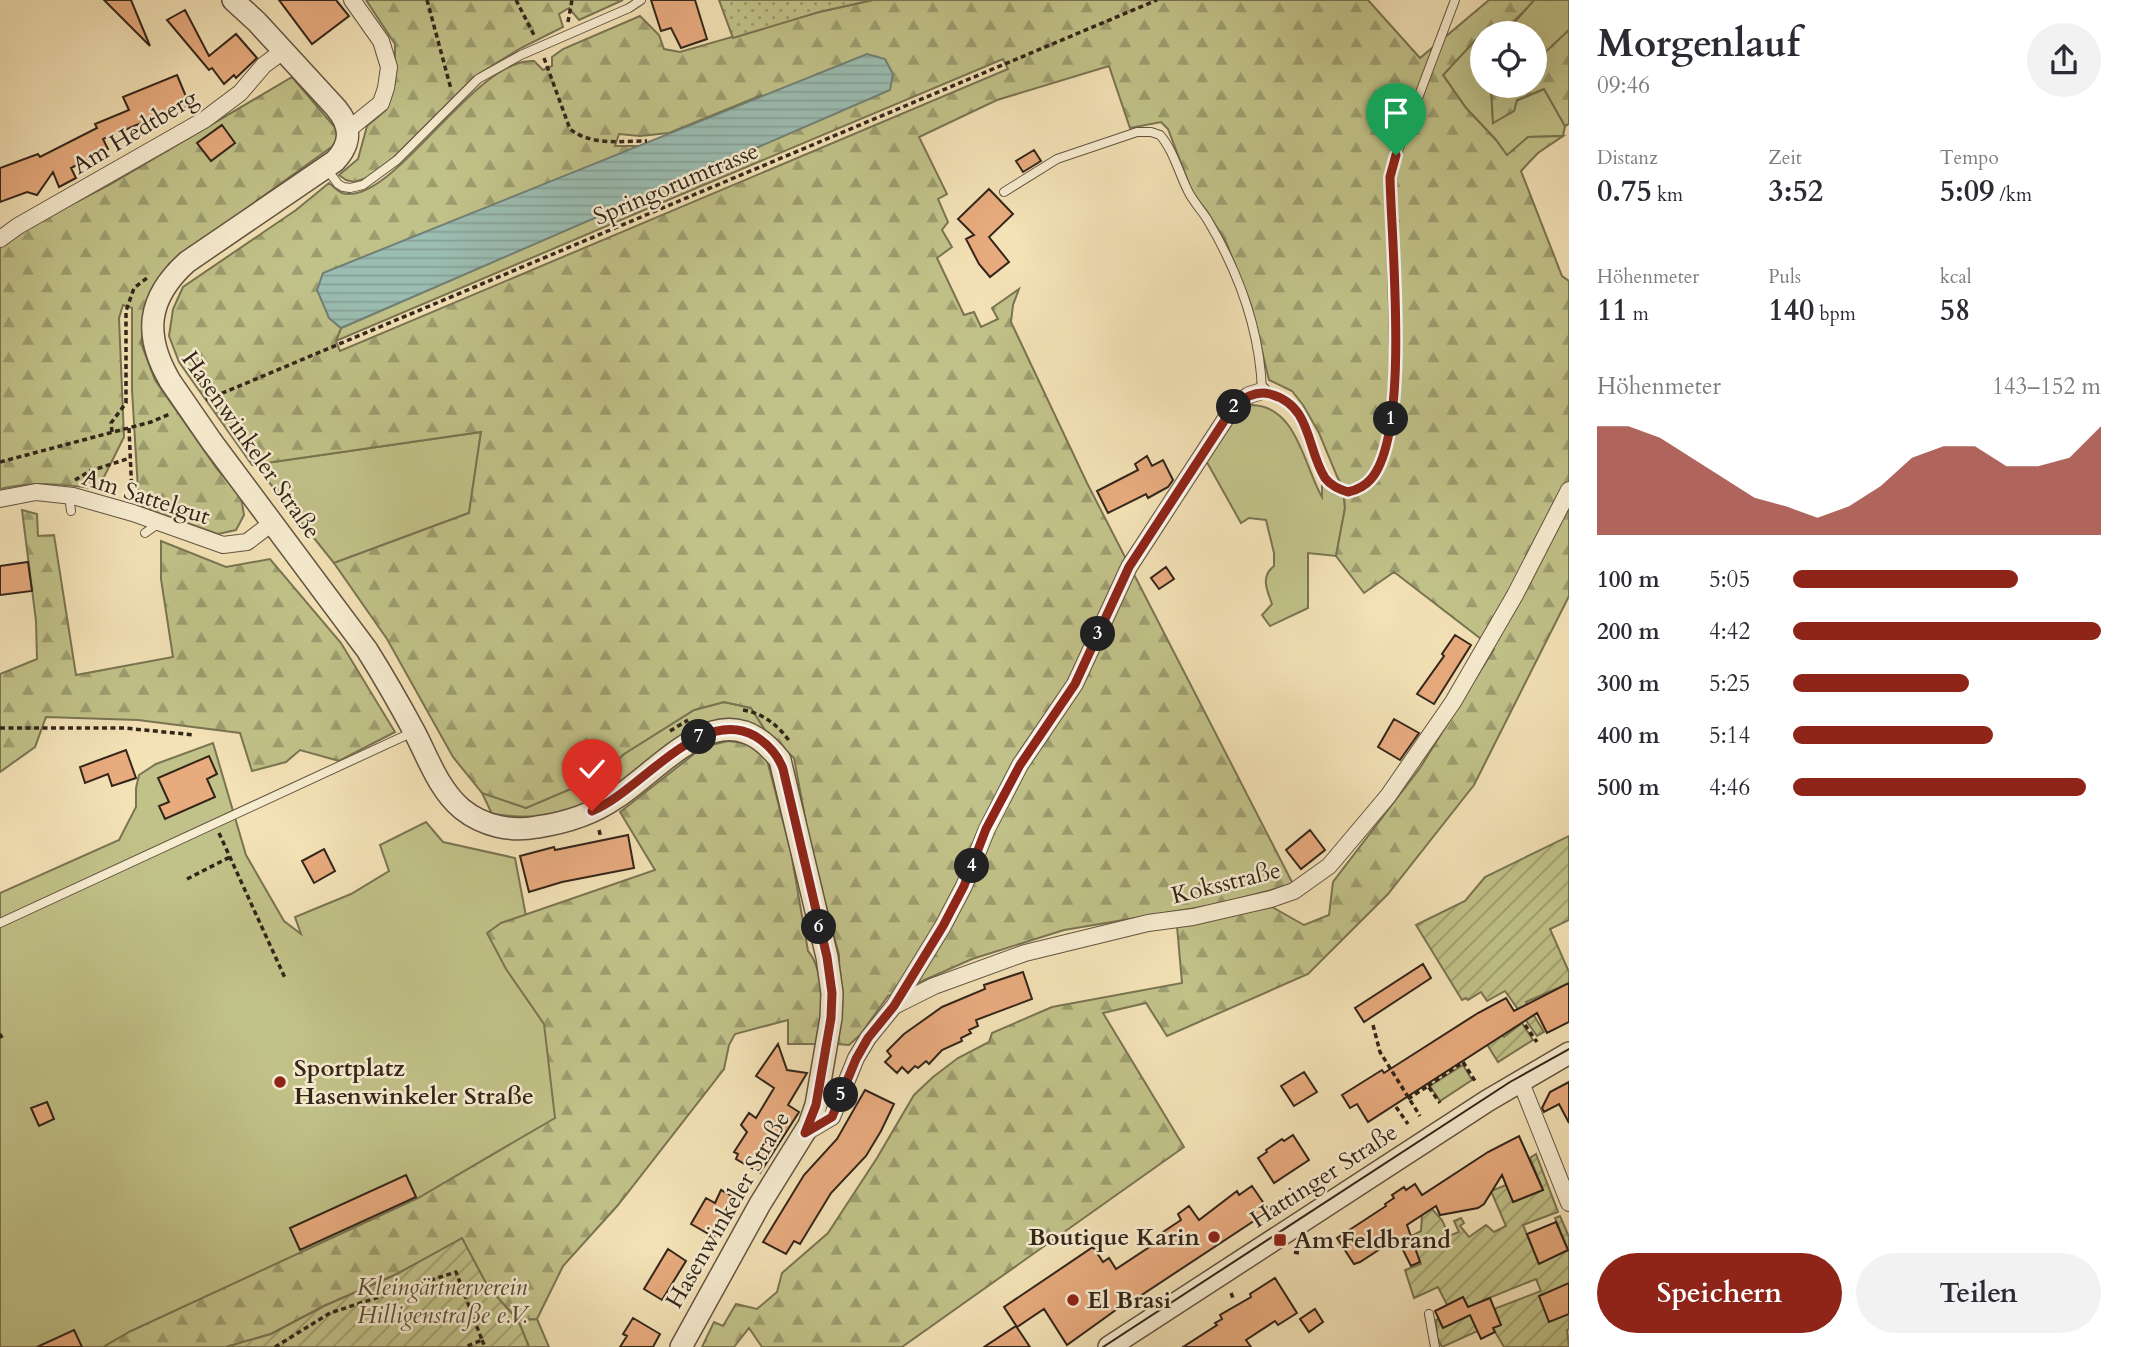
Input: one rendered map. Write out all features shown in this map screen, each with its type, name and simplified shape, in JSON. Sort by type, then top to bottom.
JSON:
[{"type":"street","points":[[233,0],[336,108],[349,129],[381,103],[389,67],[381,41],[352,0]]},
{"type":"street","name":"Am Hedtberg","points":[[0,239],[18,226],[204,120],[240,93],[264,65],[283,51]]},
{"type":"street","name":"Hasenwinkeler Straße","points":[[349,129],[343,152],[326,169],[187,262],[166,283],[157,305],[153,330],[158,360],[170,381],[212,442],[367,650],[442,784],[455,802],[479,819],[513,829],[561,823],[596,810],[630,789],[690,742],[715,730],[741,731],[761,740],[780,760],[785,777],[827,957],[832,993],[831,1018],[816,1105],[805,1133],[764,1198],[681,1347]]},
{"type":"street","points":[[894,1006],[958,896],[986,829],[1020,765],[1075,684],[1129,567],[1232,409],[1249,396],[1262,391]]},
{"type":"street","name":"Koksstraße","points":[[805,1133],[832,1117],[856,1059],[868,1038],[894,1006],[934,986],[1025,953],[1136,926],[1193,917],[1271,899],[1293,891],[1329,866],[1388,796],[1453,702],[1515,595],[1569,490]]},
{"type":"street","name":"Am Sattelgut","points":[[0,499],[26,493],[52,492],[70,503],[133,513],[209,541],[230,545],[247,542],[272,523]]},
{"type":"street","name":"Hattinger Straße","points":[[1109,1347],[1520,1080],[1569,1053]]},
{"type":"street","points":[[1520,1080],[1569,1203]]},
{"type":"lane","points":[[326,169],[343,187],[363,185],[397,160],[478,79],[540,46],[629,8],[640,0]]},
{"type":"lane","points":[[1004,192],[1057,159],[1137,132],[1160,135],[1190,195],[1207,219],[1226,256],[1246,305],[1258,344],[1262,391],[1279,396],[1296,409],[1304,421],[1324,477],[1331,484],[1348,492],[1363,486],[1372,478],[1385,450],[1395,394],[1390,172],[1455,0]]},
{"type":"lane","points":[[145,533],[159,523]]},
{"type":"lane","points":[[0,923],[414,732]]},
{"type":"lane","points":[[1429,1314],[1434,1347]]},
{"type":"path","points":[[427,0],[454,103]]},
{"type":"path","points":[[516,0],[540,46],[570,129],[579,136],[594,140],[647,141]]},
{"type":"path","points":[[566,35],[572,0]]},
{"type":"path","name":"Springorumtrasse","points":[[208,399],[1157,0]]},
{"type":"path","points":[[112,432],[111,423],[125,402],[126,311],[134,288],[154,275],[173,275]]},
{"type":"path","points":[[0,462],[151,422]]},
{"type":"path","points":[[129,428],[133,513]]},
{"type":"path","points":[[52,492],[90,471],[130,458]]},
{"type":"path","points":[[738,710],[751,712],[769,721],[790,740],[793,754],[785,777]]},
{"type":"path","points":[[666,734],[691,719]]},
{"type":"path","points":[[0,728],[124,728],[195,735]]},
{"type":"path","points":[[216,825],[285,978]]},
{"type":"path","points":[[187,878],[230,857]]},
{"type":"path","points":[[1373,1025],[1380,1052],[1420,1116]]},
{"type":"path","points":[[1525,1025],[1537,1042]]},
{"type":"path","points":[[1408,1099],[1463,1062],[1475,1081]]},
{"type":"path","points":[[1428,1086],[1440,1103]]},
{"type":"path","points":[[1396,1107],[1408,1124]]},
{"type":"path","points":[[275,1347],[330,1312],[456,1272],[485,1347]]},
{"type":"path","points":[[465,1347],[482,1340]]},
{"type":"green space","points":[[366,0],[623,0],[579,20],[569,8],[559,14],[563,27],[521,48],[474,77],[392,159],[370,177],[354,182],[339,175],[358,159],[367,126],[386,110],[395,83],[395,44]]},
{"type":"green space","points":[[719,0],[873,0],[819,12],[733,38]]},
{"type":"green space","points":[[873,0],[1368,0],[1420,58],[1489,0],[1534,0],[1513,21],[1470,21],[1470,46],[1443,75],[1466,108],[1507,155],[1528,137],[1563,136],[1538,153],[1521,171],[1562,276],[1569,281],[1569,596],[1474,785],[1388,894],[1308,974],[1167,1036],[1146,1003],[1103,1013],[1184,1147],[902,1347],[762,1347],[749,1328],[734,1347],[702,1347],[714,1322],[723,1326],[736,1304],[757,1309],[777,1292],[782,1273],[828,1233],[914,1095],[958,1058],[989,1042],[992,1033],[1052,1007],[1182,983],[1177,926],[1272,907],[1304,925],[1329,915],[1333,882],[1420,768],[1494,649],[1394,572],[1364,593],[1336,556],[1345,508],[1344,496],[1319,433],[1292,391],[1269,380],[1251,305],[1226,242],[1193,194],[1168,129],[1161,122],[1130,128],[1109,66],[997,100],[919,137],[947,194],[938,199],[948,222],[942,230],[952,247],[937,258],[964,315],[974,312],[981,327],[998,319],[992,308],[1019,289],[1011,322],[1087,483],[1293,884],[1219,904],[1064,930],[972,959],[888,996],[860,1035],[849,1045],[838,1044],[839,955],[811,850],[794,758],[767,733],[751,708],[724,702],[694,710],[624,754],[599,777],[526,808],[482,793],[453,757],[387,639],[334,563],[469,513],[481,432],[252,465],[179,362],[169,336],[173,309],[183,287],[296,210],[329,183],[342,193],[362,191],[385,178],[460,105],[486,82],[511,66],[534,61],[543,70],[552,66],[552,57],[563,49],[640,16],[659,35],[664,49],[680,52],[819,12]],"holes":[[[1003,59],[1008,69],[340,351],[336,341],[341,328],[329,318],[554,181],[639,146],[615,146],[619,134],[640,136],[669,133],[762,95],[630,202],[635,214]]]},
{"type":"green space","points":[[1534,0],[1569,0],[1569,30],[1547,51],[1547,21],[1516,21]]},
{"type":"green space","points":[[1569,30],[1569,124],[1565,126],[1547,94],[1547,51]]},
{"type":"green space","points":[[1470,46],[1470,98],[1492,98],[1493,123],[1516,101],[1523,98],[1547,98],[1547,94],[1565,126],[1563,136],[1528,137],[1507,156],[1466,108],[1443,75]]},
{"type":"green space","points":[[292,77],[344,138],[169,264],[148,303],[141,343],[155,380],[217,469],[241,497],[244,515],[236,530],[218,534],[139,506],[132,390],[132,308],[123,305],[119,318],[124,437],[98,489],[49,484],[0,489],[0,242],[111,184]]},
{"type":"green space","points":[[1492,98],[1522,98],[1517,100],[1514,111],[1493,123]]},
{"type":"green space","points":[[630,202],[635,214],[336,341],[341,328]]},
{"type":"green space","points":[[1252,405],[1267,408],[1279,415],[1289,426],[1322,497],[1322,481],[1334,493],[1344,496],[1345,508],[1336,556],[1308,553],[1308,608],[1270,626],[1262,615],[1272,604],[1266,579],[1274,566],[1274,553],[1266,520],[1249,518],[1241,523],[1204,457],[1231,421]]},
{"type":"green space","points":[[481,432],[469,513],[334,563],[256,466],[252,465]]},
{"type":"green space","points":[[22,510],[37,514],[38,536],[54,535],[76,675],[173,657],[161,579],[161,541],[226,567],[270,559],[341,643],[395,732],[339,761],[300,750],[286,762],[252,771],[240,733],[138,720],[46,717],[35,747],[0,772],[0,674],[37,659],[36,621]]},
{"type":"green space","points":[[724,702],[751,708],[767,733],[734,719],[705,724],[671,743],[607,793],[579,807],[554,814],[531,817],[492,814],[482,793],[526,808],[599,777],[624,754],[694,710]]},
{"type":"green space","points":[[728,741],[751,744],[766,756],[791,852],[808,951],[818,971],[821,1009],[817,1044],[788,1044],[788,1020],[735,1034],[729,1045],[724,1069],[618,1205],[563,1266],[537,1319],[518,1320],[488,1287],[462,1239],[395,1275],[324,1306],[271,1334],[226,1347],[103,1347],[131,1331],[418,1198],[555,1118],[544,1024],[506,969],[487,933],[501,923],[655,870],[620,812],[703,747]]},
{"type":"green space","name":"Sportplatz Hasenwinkeler Straße","points":[[213,743],[246,855],[284,921],[301,934],[295,917],[351,894],[389,871],[380,845],[426,822],[443,842],[515,858],[540,990],[580,1173],[223,1347],[0,1347],[0,893],[119,840],[136,807],[139,775],[156,764]]},
{"type":"green space","points":[[1569,836],[1569,920],[1550,929],[1569,972],[1569,983],[1526,1002],[1544,1032],[1537,1036],[1505,991],[1487,1001],[1481,992],[1468,1000],[1462,1000],[1416,925],[1465,901],[1485,877]]},
{"type":"green space","points":[[1522,1023],[1533,1040],[1498,1062],[1480,1033],[1504,1037]]},
{"type":"green space","points":[[1463,1065],[1472,1080],[1440,1101],[1430,1086]]},
{"type":"green space","points":[[1536,1154],[1558,1212],[1523,1225],[1538,1262],[1568,1250],[1555,1218],[1560,1216],[1569,1237],[1569,1347],[1504,1347],[1491,1325],[1442,1347],[1437,1337],[1436,1320],[1438,1319],[1443,1328],[1471,1313],[1463,1297],[1447,1305],[1438,1287],[1414,1298],[1405,1270],[1421,1264],[1413,1246],[1419,1243],[1413,1235],[1421,1231],[1422,1215],[1432,1209],[1442,1220],[1449,1236],[1459,1232],[1454,1221],[1461,1218],[1464,1223],[1460,1226],[1469,1237],[1486,1225],[1494,1232],[1506,1226],[1491,1191],[1506,1185],[1514,1202],[1543,1190],[1530,1158]],"holes":[[[1536,1279],[1541,1291],[1494,1309],[1494,1326],[1484,1300]]]},
{"type":"green space","name":"Kleingärtnerverein Hilligenstraße e.V.","points":[[462,1238],[488,1287],[518,1320],[529,1347],[226,1347],[271,1334],[324,1306],[395,1275]]},
{"type":"green space","points":[[537,1319],[549,1347],[529,1347],[518,1320]]},
{"type":"water","points":[[867,54],[885,59],[893,74],[890,90],[341,328],[329,318],[317,290],[323,273]]},
{"type":"building","points":[[104,0],[131,0],[150,46]]},
{"type":"building","points":[[279,0],[336,0],[349,16],[312,44]]},
{"type":"building","points":[[651,0],[695,0],[707,39],[681,48],[671,28],[661,31]]},
{"type":"building","points":[[185,10],[209,56],[236,34],[257,58],[236,78],[234,75],[224,84],[167,20]]},
{"type":"building","points":[[177,75],[190,106],[173,113],[172,110],[103,139],[108,149],[71,168],[76,178],[59,187],[53,172],[37,195],[27,192],[0,202],[0,168],[38,154],[40,157],[97,128],[95,124],[129,110],[123,97]]},
{"type":"building","points":[[222,125],[235,143],[211,161],[197,143]]},
{"type":"building","points":[[1034,150],[1041,161],[1023,172],[1016,161]]},
{"type":"building","points":[[989,189],[1013,214],[989,237],[1009,262],[990,277],[979,264],[966,239],[974,235],[958,219]]},
{"type":"building","points":[[1147,456],[1152,466],[1163,460],[1173,480],[1168,487],[1148,498],[1146,494],[1108,513],[1097,491],[1138,470],[1135,464]]},
{"type":"building","points":[[28,562],[32,591],[0,595],[0,566]]},
{"type":"building","points":[[1166,567],[1174,579],[1159,589],[1151,578]]},
{"type":"building","points":[[1455,635],[1471,645],[1434,704],[1417,694],[1444,656],[1442,654]]},
{"type":"building","points":[[1394,719],[1419,733],[1400,760],[1378,747]]},
{"type":"building","points":[[126,750],[136,778],[112,786],[108,774],[85,783],[80,767]]},
{"type":"building","points":[[209,756],[217,774],[207,779],[215,797],[165,819],[159,806],[169,802],[158,778]]},
{"type":"building","points":[[1310,830],[1325,850],[1301,869],[1286,850]]},
{"type":"building","points":[[628,835],[634,868],[562,882],[529,892],[520,856],[554,847],[555,850]]},
{"type":"building","points":[[324,849],[335,871],[314,883],[302,861]]},
{"type":"building","points":[[1423,964],[1431,978],[1364,1022],[1355,1008]]},
{"type":"building","points":[[1023,972],[1032,999],[976,1020],[978,1026],[969,1030],[971,1033],[961,1038],[962,1041],[942,1050],[929,1064],[926,1061],[908,1073],[902,1067],[897,1073],[885,1062],[891,1056],[887,1051],[904,1034],[942,1007],[985,989],[984,985]]},
{"type":"building","points":[[1569,983],[1569,1022],[1547,1033],[1537,1013],[1368,1122],[1357,1104],[1350,1108],[1342,1095],[1382,1070],[1384,1073],[1506,998],[1514,1011]]},
{"type":"building","points":[[778,1044],[787,1070],[807,1073],[788,1105],[799,1112],[760,1173],[736,1159],[738,1154],[734,1152],[747,1132],[741,1125],[749,1113],[756,1118],[774,1088],[756,1076]]},
{"type":"building","points":[[1304,1072],[1317,1092],[1294,1106],[1281,1086]]},
{"type":"building","points":[[1569,1082],[1569,1123],[1559,1104],[1544,1112],[1542,1108],[1550,1092]]},
{"type":"building","points":[[865,1090],[894,1104],[866,1156],[831,1193],[800,1244],[794,1241],[786,1254],[763,1242],[804,1175],[837,1139]]},
{"type":"building","points":[[47,1102],[54,1119],[39,1126],[31,1108]]},
{"type":"building","points":[[1293,1135],[1309,1160],[1274,1183],[1258,1158],[1282,1139],[1284,1141]]},
{"type":"building","points":[[1519,1136],[1543,1190],[1513,1202],[1502,1175],[1484,1204],[1478,1208],[1440,1215],[1436,1206],[1407,1225],[1420,1262],[1411,1266],[1398,1240],[1394,1240],[1354,1264],[1337,1238],[1386,1206],[1385,1204],[1394,1198],[1392,1195],[1415,1184],[1422,1195],[1488,1152]]},
{"type":"building","points":[[406,1175],[416,1197],[300,1250],[290,1228]]},
{"type":"building","points":[[1252,1186],[1269,1211],[1128,1304],[1127,1302],[1067,1345],[1044,1309],[1017,1327],[1004,1307],[1093,1247],[1103,1262],[1109,1258],[1116,1269],[1160,1240],[1157,1236],[1181,1220],[1178,1214],[1189,1206],[1199,1220],[1237,1191],[1239,1195]]},
{"type":"building","points":[[721,1190],[734,1197],[714,1237],[691,1224],[706,1198],[715,1203]]},
{"type":"building","points":[[1556,1222],[1568,1250],[1539,1264],[1527,1234]]},
{"type":"building","points":[[668,1249],[686,1261],[662,1300],[644,1289]]},
{"type":"building","points":[[1275,1278],[1297,1313],[1278,1325],[1275,1321],[1246,1340],[1251,1347],[1183,1347],[1217,1325],[1215,1323],[1222,1319],[1220,1315],[1251,1297],[1250,1294]]},
{"type":"building","points":[[1569,1283],[1569,1314],[1549,1322],[1539,1296]]},
{"type":"building","points":[[1463,1297],[1468,1307],[1490,1298],[1501,1325],[1493,1328],[1495,1332],[1481,1339],[1470,1315],[1443,1328],[1435,1311]]},
{"type":"building","points":[[1315,1309],[1323,1322],[1309,1332],[1300,1319]]},
{"type":"building","points":[[633,1318],[660,1334],[653,1347],[620,1347],[627,1336],[623,1334]]},
{"type":"building","points":[[1016,1326],[1030,1347],[984,1347]]},
{"type":"building","points":[[74,1330],[82,1347],[37,1347]]},
{"type":"tram line","points":[[1103,1347],[1510,1082],[1569,1049]]},
{"type":"place","name":"Sportplatz Hasenwinkeler Straße","points":[[280,1082]]},
{"type":"place","name":"Boutique Karin","points":[[1214,1237]]},
{"type":"place","name":"Am Feldbrand","points":[[1280,1240]]},
{"type":"place","name":"El Brasi","points":[[1073,1300]]},
{"type":"route","points":[[592,811],[630,789],[690,742],[715,730],[736,730],[754,736],[767,744],[780,760],[827,957],[832,993],[831,1018],[816,1105],[805,1133],[832,1117],[856,1059],[868,1038],[894,1006],[943,926],[964,886],[986,829],[1020,765],[1075,684],[1129,567],[1235,405],[1262,391],[1279,396],[1296,409],[1304,421],[1324,477],[1331,484],[1348,492],[1363,486],[1372,478],[1385,450],[1395,394],[1390,172],[1396,155]]}]
